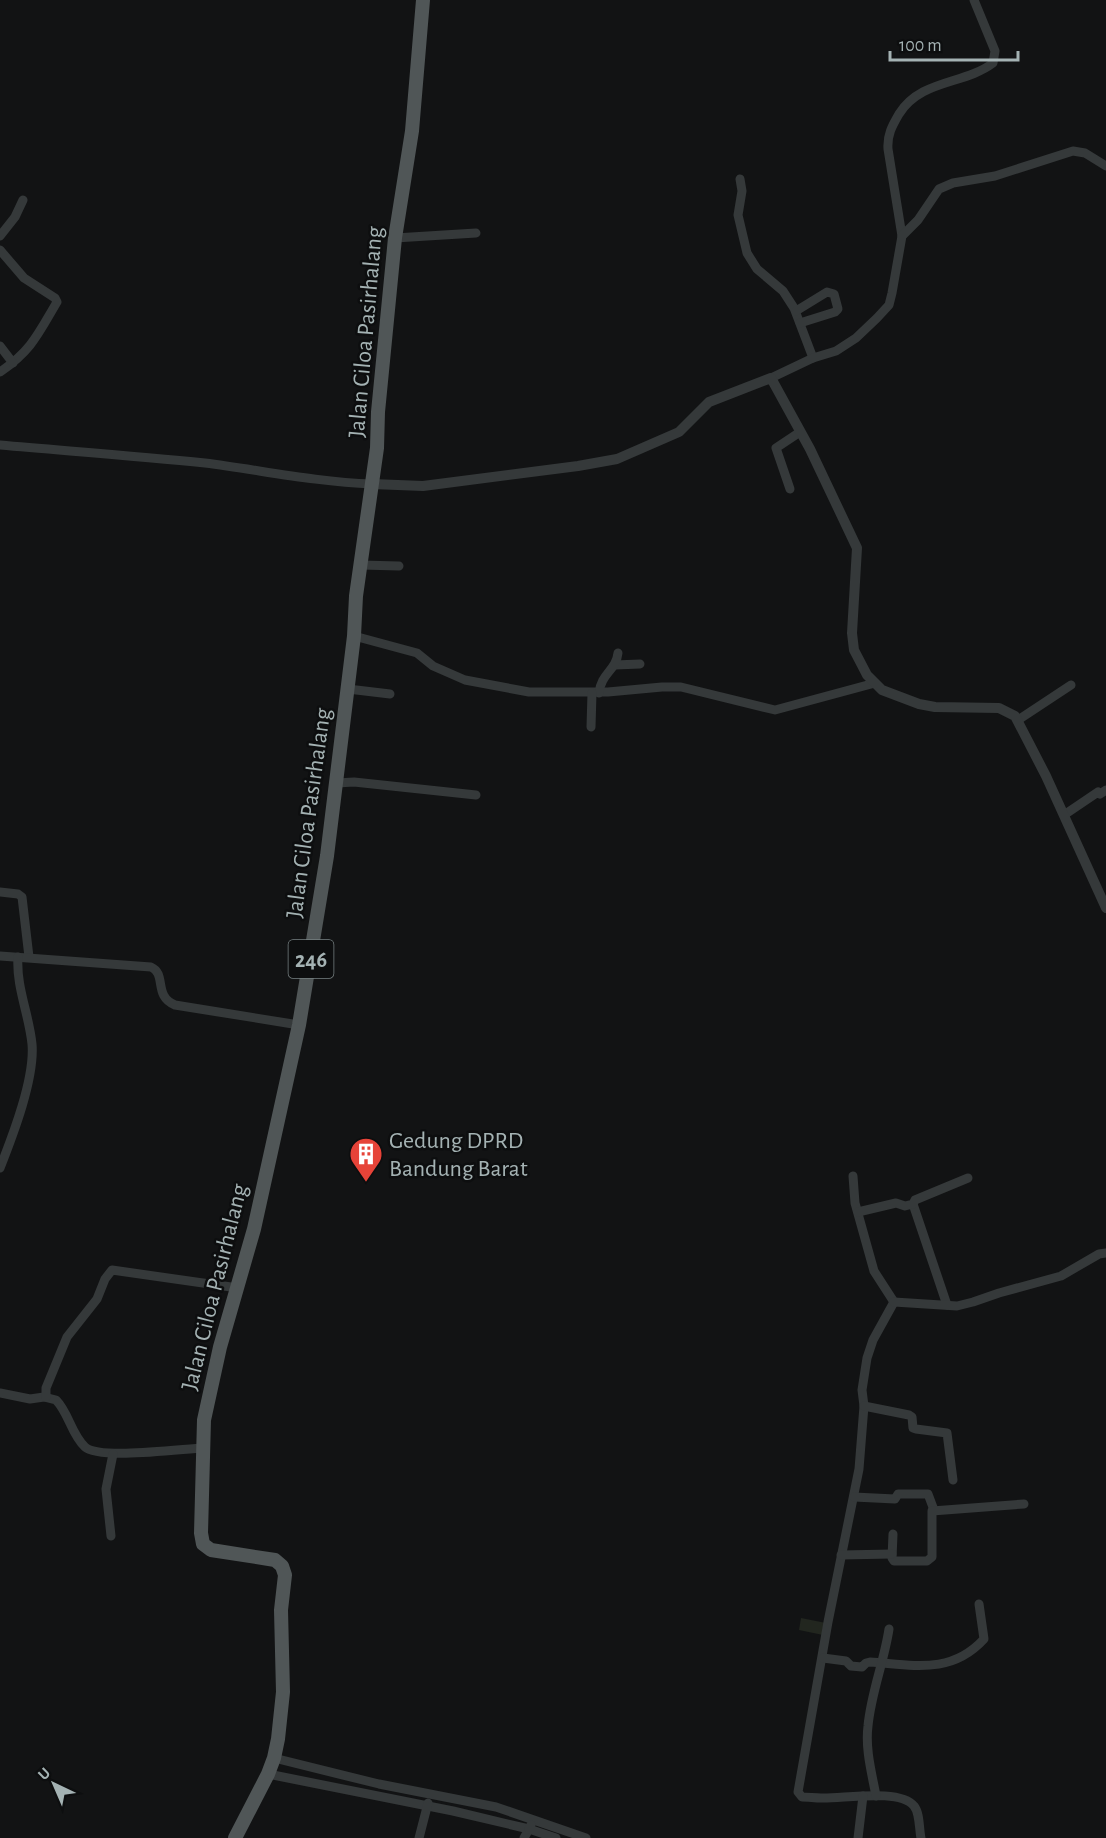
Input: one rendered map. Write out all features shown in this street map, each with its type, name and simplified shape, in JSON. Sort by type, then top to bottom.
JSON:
[{"type":"main road","name":"Jalan Ciloa Pasirhalang","points":[[235,1838],[274,1758],[283,1692],[281,1610],[285,1569],[275,1560],[211,1550],[203,1544],[201,1533],[204,1420],[220,1347],[254,1229],[299,1025],[337,783],[354,636],[356,596],[377,448],[378,412],[395,238],[412,131],[423,0]]},
{"type":"street","points":[[0,445],[140,456],[277,472],[345,483],[435,484],[617,459],[680,432],[709,402],[771,378],[813,358],[836,351],[856,338],[889,305],[897,273],[902,236],[888,149],[888,136],[902,108],[913,97],[945,82],[974,74],[993,63],[995,51],[974,0]]},
{"type":"street","points":[[902,236],[918,220],[936,190],[953,183],[995,176],[1073,151],[1085,153],[1106,166]]},
{"type":"street","points":[[740,179],[742,191],[738,215],[747,253],[757,269],[783,291],[796,311],[813,358]]},
{"type":"street","points":[[0,236],[15,217],[23,200]]},
{"type":"street","points":[[395,238],[476,233]]},
{"type":"street","points":[[0,250],[24,278],[57,299],[37,337],[13,363],[0,372]]},
{"type":"street","points":[[796,311],[827,292],[834,294],[838,309],[835,312],[800,322]]},
{"type":"street","points":[[0,346],[13,363]]},
{"type":"street","points":[[771,378],[857,548],[852,633],[854,650],[867,675],[882,690],[919,704],[935,707],[999,708],[1010,712],[1018,720],[1106,908]]},
{"type":"street","points":[[790,489],[776,448],[800,432]]},
{"type":"street","points":[[361,565],[399,566]]},
{"type":"street","points":[[354,636],[417,653],[433,666],[465,681],[529,692],[595,693],[681,687],[775,710],[875,683]]},
{"type":"street","points":[[591,727],[595,693],[603,677],[615,665],[618,653]]},
{"type":"street","points":[[615,665],[640,664]]},
{"type":"street","points":[[1018,720],[1071,685]]},
{"type":"street","points":[[348,689],[390,694]]},
{"type":"street","points":[[337,783],[476,795]]},
{"type":"street","points":[[1064,815],[1098,792],[1100,794],[1106,790]]},
{"type":"street","points":[[0,892],[18,894],[22,897],[29,957]]},
{"type":"street","points":[[0,956],[151,967],[159,974],[160,990],[167,1002],[299,1025]]},
{"type":"street","points":[[0,1168],[23,1101],[33,1061],[19,978],[18,957]]},
{"type":"street","points":[[853,1176],[854,1196],[874,1271],[894,1302]]},
{"type":"street","points":[[858,1212],[896,1203],[905,1206],[913,1204],[915,1200],[968,1178]]},
{"type":"street","points":[[913,1204],[947,1305]]},
{"type":"street","points":[[894,1302],[957,1306],[1055,1278],[1099,1254],[1106,1253]]},
{"type":"street","points":[[46,1397],[46,1388],[67,1337],[97,1299],[112,1269],[238,1288]]},
{"type":"street","points":[[894,1302],[870,1347],[862,1390],[863,1441],[854,1497],[798,1792],[802,1797],[823,1799],[863,1796],[905,1799],[914,1805],[917,1811],[921,1838]]},
{"type":"street","points":[[0,1393],[30,1400],[46,1397],[58,1401],[78,1440],[86,1449],[95,1453],[113,1454],[203,1448]]},
{"type":"street","points":[[864,1406],[909,1415],[912,1417],[913,1428],[916,1430],[947,1433],[953,1480]]},
{"type":"street","points":[[111,1536],[106,1489],[113,1454]]},
{"type":"street","points":[[854,1497],[895,1499],[898,1494],[928,1494],[934,1510]]},
{"type":"street","points":[[934,1510],[1024,1504]]},
{"type":"street","points":[[893,1534],[891,1558],[896,1562],[930,1560],[932,1553],[931,1513],[934,1510]]},
{"type":"street","points":[[842,1555],[892,1554]]},
{"type":"street","points":[[823,1658],[846,1661],[851,1666],[862,1667],[866,1663],[930,1667],[955,1661],[984,1639],[979,1604]]},
{"type":"street","points":[[876,1796],[867,1728],[889,1629]]},
{"type":"street","points":[[274,1758],[379,1784],[496,1807],[541,1836],[556,1838]]},
{"type":"street","points":[[268,1774],[529,1829],[548,1824],[586,1837]]},
{"type":"street","points":[[419,1838],[431,1793]]},
{"type":"street","points":[[858,1838],[863,1796]]},
{"type":"street","points":[[541,1836],[548,1824]]},
{"type":"shaded area","points":[[801,1618],[826,1623],[823,1635],[799,1630]]},
{"type":"place","name":"Gedung DPRD Bandung Barat","points":[[366,1183]]}]
